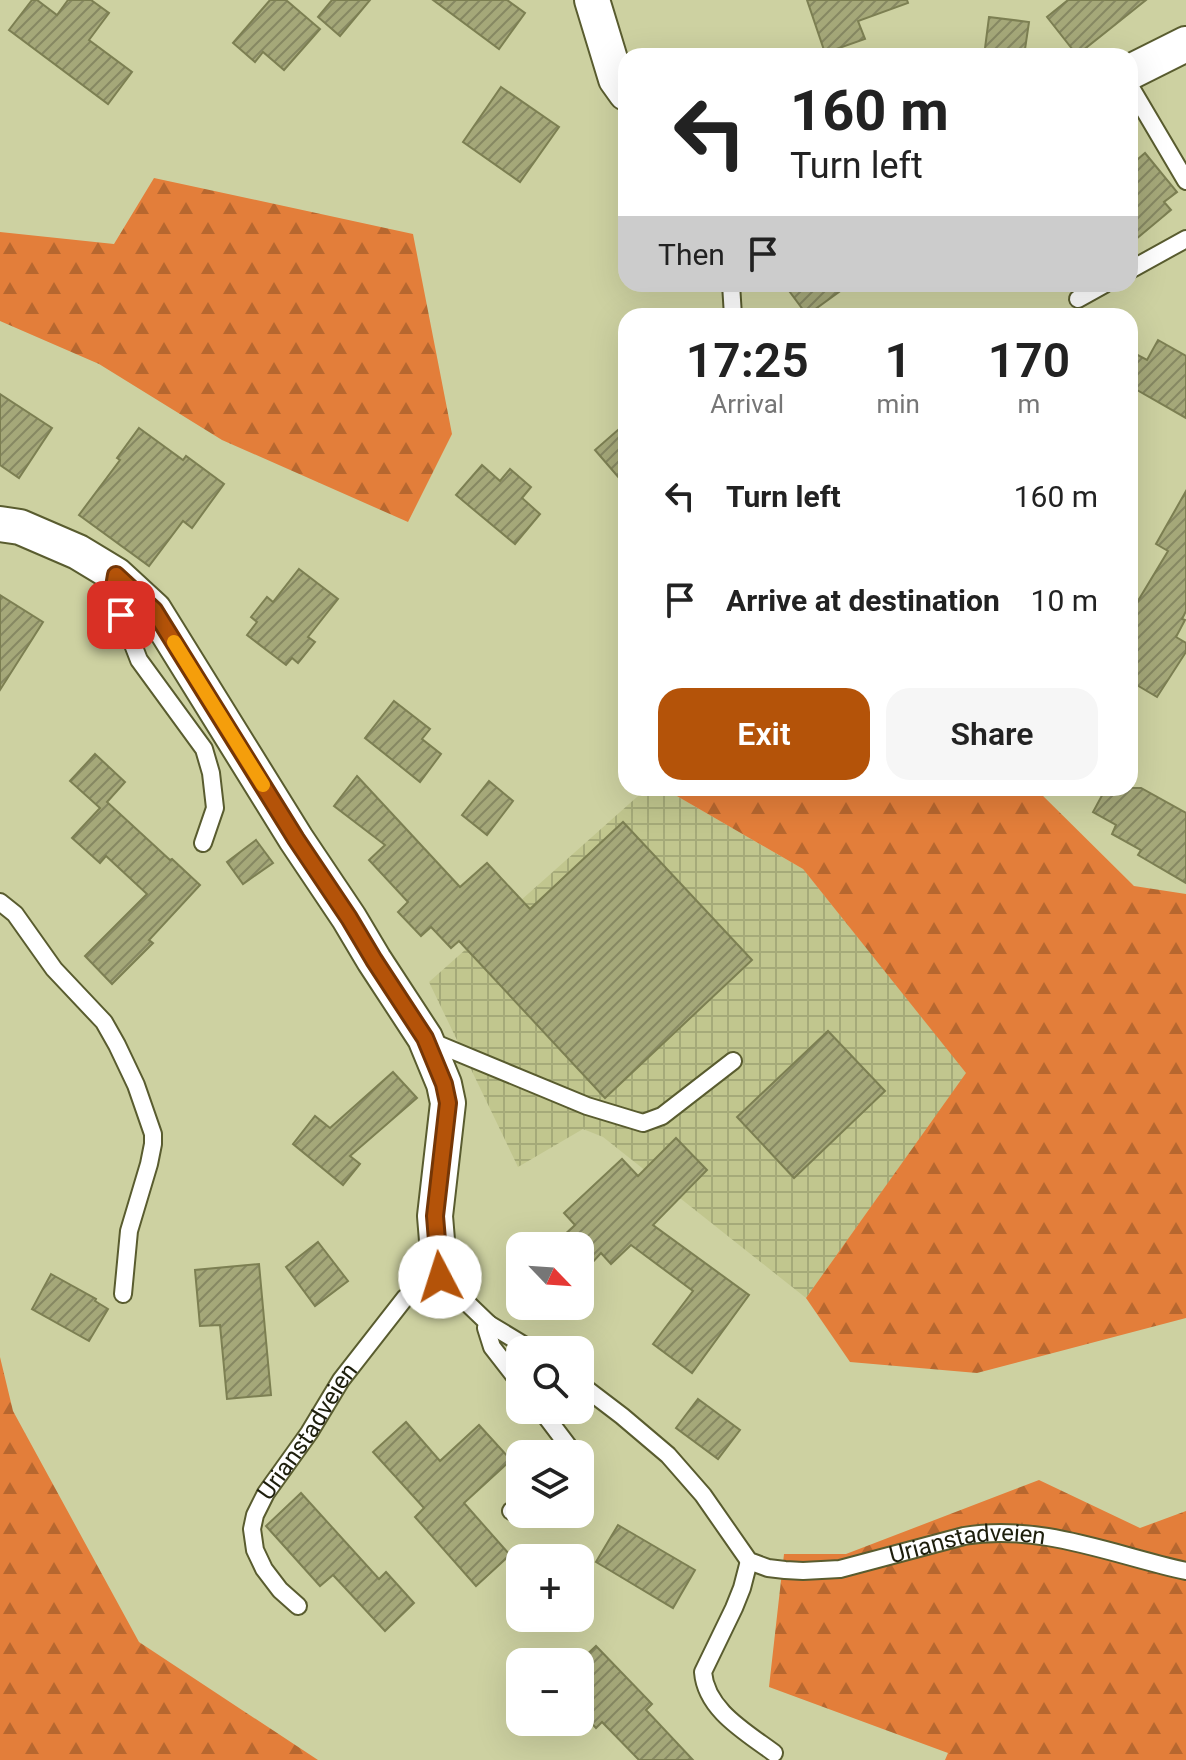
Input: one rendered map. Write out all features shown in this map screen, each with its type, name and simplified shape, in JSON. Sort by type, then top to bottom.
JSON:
[{"type":"street","points":[[592,0],[618,82]]},
{"type":"street","points":[[1138,68],[1186,44]]},
{"type":"street","points":[[0,524],[20,527],[78,552],[116,575],[154,610],[296,839],[425,1038],[444,1084],[448,1103],[435,1216],[440,1277]]},
{"type":"lane","points":[[1138,100],[1186,181]]},
{"type":"lane","points":[[1138,266],[1186,239]]},
{"type":"lane","points":[[1078,299],[1091,292]]},
{"type":"lane","points":[[116,575],[113,593],[139,660],[204,749],[211,773],[215,808],[203,843]]},
{"type":"lane","points":[[0,902],[15,914],[54,969],[104,1022],[136,1085],[153,1134],[149,1164],[129,1231],[123,1294]]},
{"type":"lane","points":[[425,1038],[587,1106],[643,1123],[662,1116],[733,1061]]},
{"type":"lane","points":[[440,1277],[489,1324],[509,1336]]},
{"type":"lane","name":"Urianstadveien","points":[[298,1606],[280,1590],[264,1569],[255,1550],[252,1529],[255,1515],[271,1484],[309,1433],[341,1380],[405,1298],[429,1280],[440,1277]]},
{"type":"lane","points":[[489,1324],[486,1328],[492,1347],[506,1365]]},
{"type":"lane","points":[[594,1395],[668,1455],[703,1495],[749,1561],[738,1598],[703,1672],[704,1684],[720,1710],[734,1724],[774,1753]]},
{"type":"lane","points":[[552,1424],[564,1440]]},
{"type":"lane","name":"Urianstadveien","points":[[749,1561],[785,1570],[840,1569],[964,1536],[1020,1532],[1077,1542],[1186,1571]]},
{"type":"shaded area","points":[[638,796],[677,796],[803,869],[967,1073],[806,1298],[603,1137],[583,1129],[518,1167],[429,982]]},
{"type":"green space","points":[[154,178],[413,234],[452,434],[408,522],[222,440],[99,364],[0,321],[0,232],[114,244]]},
{"type":"green space","points":[[677,796],[1043,796],[1134,886],[1186,894],[1186,1318],[977,1373],[850,1362],[806,1298],[966,1073],[803,869]]},
{"type":"green space","points":[[0,1357],[13,1411],[139,1642],[318,1760],[0,1760]]},
{"type":"green space","points":[[1039,1480],[1140,1528],[1186,1511],[1186,1760],[945,1760],[948,1753],[769,1687],[784,1554],[846,1554]]},
{"type":"building","points":[[32,0],[37,0],[57,15],[68,0],[91,0],[109,13],[89,40],[132,72],[108,104],[9,30]]},
{"type":"building","points":[[270,0],[286,0],[320,29],[284,70],[263,52],[255,62],[233,43]]},
{"type":"building","points":[[332,0],[370,0],[340,36],[318,17]]},
{"type":"building","points":[[433,0],[507,0],[525,13],[499,49]]},
{"type":"building","points":[[807,0],[907,0],[908,3],[858,21],[865,39],[839,48],[823,48]]},
{"type":"building","points":[[1068,0],[1146,0],[1086,48],[1071,48],[1047,17]]},
{"type":"building","points":[[989,17],[1029,22],[1025,48],[985,48]]},
{"type":"building","points":[[501,87],[559,127],[520,182],[463,142]]},
{"type":"building","points":[[1145,153],[1177,192],[1164,202],[1171,210],[1138,237],[1138,159]]},
{"type":"building","points":[[790,292],[839,292],[817,308],[802,308]]},
{"type":"building","points":[[1158,340],[1186,356],[1186,418],[1138,391],[1138,355],[1147,360]]},
{"type":"building","points":[[0,394],[52,428],[19,478],[0,465]]},
{"type":"building","points":[[139,428],[183,460],[186,456],[224,484],[192,528],[183,521],[149,566],[79,515],[120,460],[117,458]]},
{"type":"building","points":[[618,430],[618,477],[595,450]]},
{"type":"building","points":[[482,465],[500,481],[510,469],[531,487],[522,498],[540,514],[515,544],[456,495]]},
{"type":"building","points":[[1186,491],[1186,611],[1176,637],[1186,643],[1186,652],[1157,697],[1138,686],[1138,601],[1168,551],[1156,544]]},
{"type":"building","points":[[299,569],[338,599],[308,637],[315,642],[298,663],[292,658],[286,665],[247,635],[257,622],[251,617],[267,597],[273,602]]},
{"type":"building","points":[[0,595],[43,622],[0,690]]},
{"type":"building","points":[[394,701],[430,729],[422,739],[441,754],[420,782],[365,738]]},
{"type":"building","points":[[95,754],[125,782],[107,802],[200,885],[149,940],[153,943],[112,984],[85,956],[147,894],[106,856],[100,863],[72,838],[100,808],[70,781]]},
{"type":"building","points":[[357,776],[460,887],[487,863],[530,909],[623,822],[752,960],[605,1098],[459,941],[451,948],[431,927],[421,936],[398,912],[408,902],[369,860],[385,845],[334,806]]},
{"type":"building","points":[[489,781],[513,801],[487,835],[462,815]]},
{"type":"building","points":[[1138,788],[1141,788],[1186,813],[1186,883],[1138,855],[1141,850],[1112,834],[1116,825],[1093,812],[1102,796],[1138,796]]},
{"type":"building","points":[[256,840],[273,863],[243,884],[227,862]]},
{"type":"building","points":[[828,1031],[885,1091],[794,1178],[737,1117]]},
{"type":"building","points":[[393,1072],[417,1098],[350,1156],[360,1164],[343,1185],[293,1144],[315,1116],[330,1128]]},
{"type":"building","points":[[676,1138],[707,1170],[653,1225],[749,1295],[692,1373],[653,1344],[693,1291],[631,1245],[611,1264],[601,1253],[594,1261],[594,1232],[567,1232],[575,1225],[564,1213],[622,1159],[638,1176]]},
{"type":"building","points":[[318,1242],[348,1281],[315,1306],[286,1267]]},
{"type":"building","points":[[259,1264],[271,1395],[227,1399],[220,1325],[200,1326],[195,1270]]},
{"type":"building","points":[[51,1274],[108,1309],[89,1341],[32,1309]]},
{"type":"building","points":[[698,1399],[740,1430],[718,1459],[676,1428]]},
{"type":"building","points":[[406,1422],[440,1461],[479,1425],[506,1455],[506,1465],[464,1503],[506,1550],[506,1559],[476,1586],[415,1517],[424,1508],[373,1452]]},
{"type":"building","points":[[301,1493],[379,1579],[386,1572],[414,1603],[385,1631],[333,1575],[320,1586],[266,1526]]},
{"type":"building","points":[[618,1525],[695,1570],[673,1608],[596,1562]]},
{"type":"building","points":[[596,1646],[652,1704],[646,1710],[693,1760],[639,1760],[602,1722],[596,1728],[594,1726]]},
{"type":"slow traffic","points":[[174,642],[263,785]]},
{"type":"route","points":[[121,615],[113,593],[116,575],[154,610],[296,839],[425,1038],[444,1084],[448,1103],[435,1216],[440,1277]]}]
